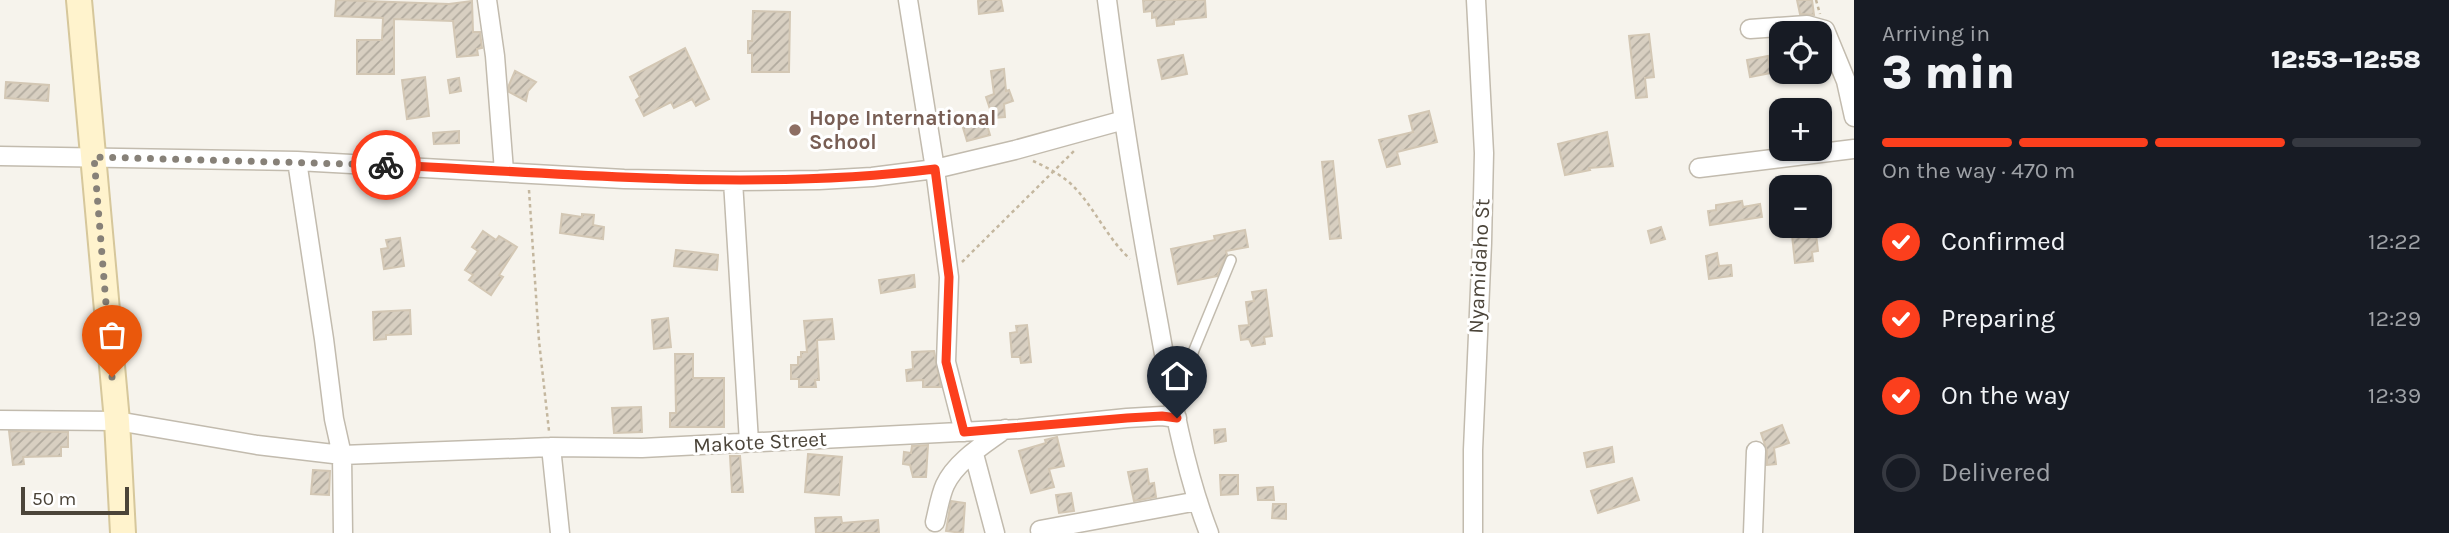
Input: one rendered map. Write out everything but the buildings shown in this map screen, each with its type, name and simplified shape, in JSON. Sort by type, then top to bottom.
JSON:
[{"type":"street","points":[[79,0],[117,421],[123,533]]},
{"type":"street","points":[[487,0],[495,56],[504,171]]},
{"type":"street","points":[[908,0],[949,277],[946,362],[964,432]]},
{"type":"street","points":[[1107,0],[1150,277],[1176,415],[1209,533]]},
{"type":"street","name":"Nyamidaho St","points":[[1473,533],[1473,424],[1484,153],[1476,0]]},
{"type":"street","points":[[1750,29],[1807,25],[1825,30],[1846,81],[1854,117]]},
{"type":"street","points":[[0,156],[297,161],[624,179],[733,181],[872,177],[935,169],[1124,120]]},
{"type":"street","points":[[1699,168],[1854,149]]},
{"type":"street","points":[[297,161],[334,419],[342,455],[343,533]]},
{"type":"street","points":[[733,181],[749,442]]},
{"type":"street","name":"Makote Street","points":[[0,420],[117,421],[257,445],[342,455],[551,447],[642,448],[964,432],[1176,415]]},
{"type":"street","points":[[935,522],[950,476],[1005,429]]},
{"type":"street","points":[[551,447],[560,533]]},
{"type":"street","points":[[1753,533],[1756,451]]},
{"type":"street","points":[[974,454],[996,533]]},
{"type":"street","points":[[1040,530],[1198,501]]},
{"type":"lane","points":[[1176,415],[1194,350],[1231,260]]},
{"type":"path","points":[[949,277],[1078,147]]},
{"type":"path","points":[[1015,150],[1070,184],[1122,252],[1150,277]]},
{"type":"path","points":[[528,172],[543,393],[551,447]]},
{"type":"way so far","points":[[112,377],[94,157],[386,165]]},
{"type":"place","name":"Hope International School","points":[[795,130]]},
{"type":"route","points":[[386,165],[624,179],[733,181],[872,177],[935,169],[949,277],[946,362],[964,432],[1127,418],[1177,418]]}]
